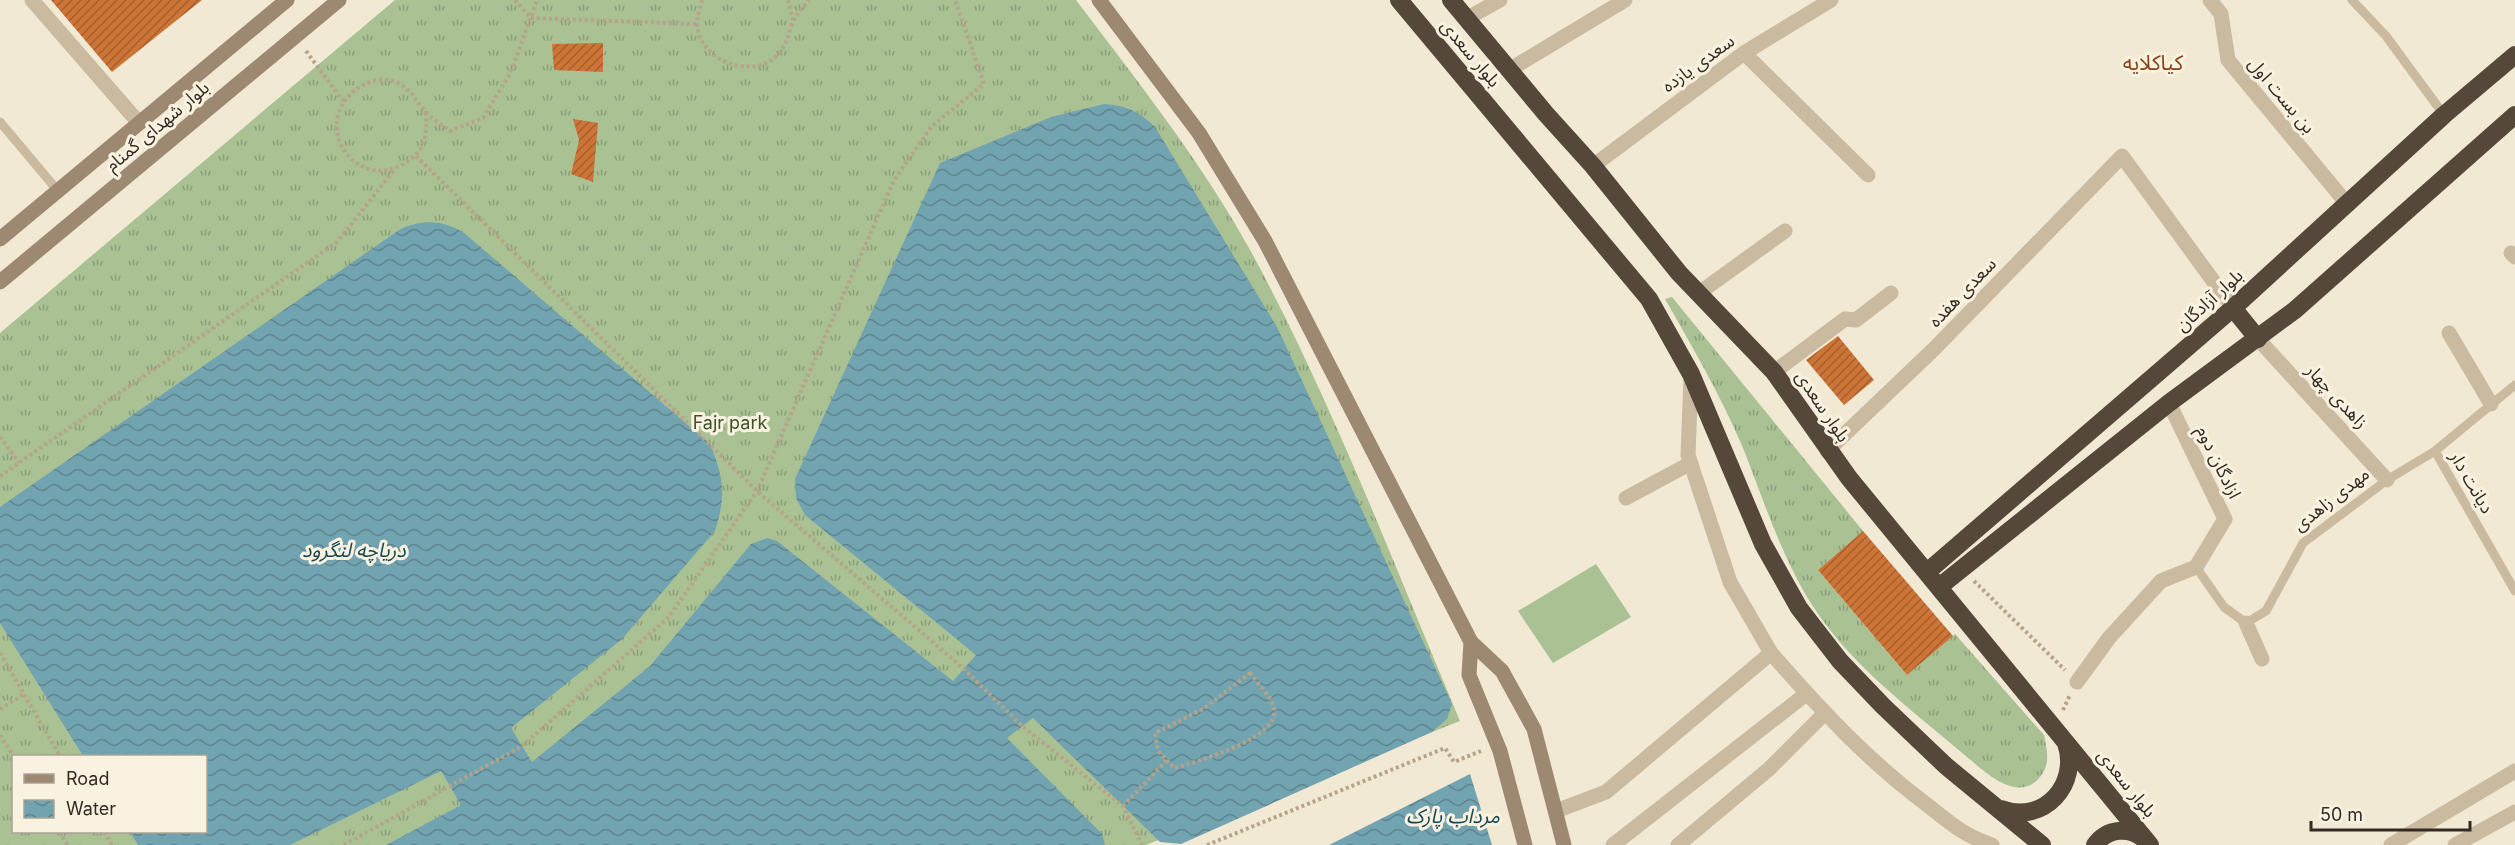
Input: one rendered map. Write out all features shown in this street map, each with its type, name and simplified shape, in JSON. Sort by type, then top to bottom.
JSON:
[{"type":"highway","name":"بلوار سعدی","points":[[1399,0],[1649,299],[1691,374],[1762,544],[1798,608],[1840,661],[1883,706],[1946,766],[2042,845]]},
{"type":"highway","name":"بلوار سعدی","points":[[1451,0],[1593,166],[1679,273],[1774,372],[1827,451],[2150,844]]},
{"type":"highway","name":"بلوار آزادگان","points":[[1927,572],[2233,308],[2444,115],[2515,55]]},
{"type":"highway","points":[[1939,587],[2169,403],[2295,310],[2515,115]]},
{"type":"highway","points":[[2233,308],[2258,339]]},
{"type":"highway","points":[[1994,805],[2015,813],[2026,813],[2047,805],[2056,798],[2068,777],[2070,759],[2060,734]]},
{"type":"highway","points":[[2095,845],[2106,834],[2118,831],[2129,831],[2140,835],[2150,844]]},
{"type":"street","points":[[32,0],[139,123]]},
{"type":"street","name":"بلوار شهدای گمنام","points":[[0,239],[287,0]]},
{"type":"street","name":"بلوار شهدای گمنام","points":[[0,282],[339,0]]},
{"type":"street","points":[[1099,0],[1199,133],[1265,241],[1471,642],[1502,671],[1534,729],[1564,845]]},
{"type":"street","points":[[1466,19],[1500,0]]},
{"type":"street","points":[[1509,70],[1624,0]]},
{"type":"street","name":"سعدی یازده","points":[[1593,166],[1744,53],[1831,0]]},
{"type":"street","name":"بن بست اول","points":[[2210,0],[2221,14],[2228,60],[2348,205]]},
{"type":"street","points":[[1744,53],[1868,175]]},
{"type":"street","name":"سعدی هفده","points":[[1827,451],[1934,349],[2121,156],[2233,308]]},
{"type":"street","points":[[1698,293],[1785,231]]},
{"type":"street","points":[[1774,372],[1845,319],[1856,320],[1891,293]]},
{"type":"street","points":[[2449,333],[2491,404]]},
{"type":"street","name":"زاهدی چهار","points":[[2258,339],[2387,480]]},
{"type":"street","points":[[1691,374],[1688,455],[1730,582],[1771,652],[1824,714],[1886,774],[1967,841],[1992,845]]},
{"type":"street","name":"ازادگان دوم","points":[[2169,403],[2225,519],[2196,567]]},
{"type":"street","points":[[1626,498],[1691,464]]},
{"type":"street","points":[[2077,682],[2109,638],[2161,581],[2196,567]]},
{"type":"street","points":[[2246,623],[2262,659]]},
{"type":"street","points":[[1471,642],[1469,675],[1500,750],[1525,845]]},
{"type":"street","points":[[1556,811],[1606,792],[1771,652]]},
{"type":"street","points":[[1613,845],[1806,694]]},
{"type":"street","points":[[1678,845],[1769,769],[1824,714]]},
{"type":"street","points":[[2391,845],[2515,771]]},
{"type":"street","points":[[2454,845],[2515,812]]},
{"type":"lane","points":[[2352,0],[2386,36],[2444,115]]},
{"type":"lane","points":[[0,122],[58,191]]},
{"type":"lane","name":"مهدی زاهدی","points":[[2246,623],[2266,611],[2303,543],[2387,480],[2435,451],[2515,385]]},
{"type":"lane","name":"دیانت دار","points":[[2435,451],[2515,591]]},
{"type":"lane","points":[[2196,567],[2224,607],[2246,623]]},
{"type":"path","points":[[516,0],[531,18],[697,24]]},
{"type":"path","points":[[395,169],[373,171],[353,161],[339,144],[336,122],[343,101],[362,84],[388,80],[411,90],[426,112],[450,131],[483,118],[511,72],[537,0]]},
{"type":"path","points":[[702,0],[697,24],[705,46],[723,62],[747,68],[770,61],[787,44],[793,21],[809,0]]},
{"type":"path","points":[[788,0],[793,21]]},
{"type":"path","points":[[344,845],[522,746],[668,618],[757,491],[894,180],[932,126],[984,84],[955,0]]},
{"type":"path","points":[[295,37],[343,101]]},
{"type":"path","points":[[0,476],[337,242],[395,169],[416,156],[427,135],[426,112]]},
{"type":"path","points":[[416,156],[757,491],[964,669],[1022,726],[1123,806],[1142,845]]},
{"type":"path","points":[[0,437],[19,462]]},
{"type":"path","points":[[1962,569],[2077,682],[2060,734]]},
{"type":"path","points":[[0,653],[59,755]]},
{"type":"path","points":[[1250,673],[1274,707],[1274,718],[1266,730],[1204,760],[1174,768],[1167,760],[1158,751],[1155,733],[1203,709],[1250,673]]},
{"type":"path","points":[[0,709],[24,694]]},
{"type":"path","points":[[0,735],[13,755]]},
{"type":"path","points":[[1207,845],[1446,748],[1454,762],[1479,751],[1500,750]]},
{"type":"path","points":[[1123,806],[1167,760]]},
{"type":"green space","name":"دریاچه لنگرود","points":[[395,0],[1076,0],[1192,157],[1254,257],[1311,370],[1337,428],[1460,721],[1146,845],[0,845],[0,333]]},
{"type":"green space","points":[[1672,297],[1863,531],[1818,570],[1907,675],[1955,634],[2044,735],[2046,767],[2031,785],[2022,787],[2002,783],[1983,770],[1883,686],[1845,648],[1828,627],[1812,605],[1791,567],[1743,448],[1706,372],[1665,299]]},
{"type":"green space","points":[[1596,564],[1631,617],[1553,663],[1518,611]]},
{"type":"water","name":"دریاچه لنگرود","points":[[1104,104],[1132,110],[1155,127],[1277,327],[1452,704],[1447,719],[1432,732],[1181,844],[1160,842],[1033,718],[1007,738],[1102,834],[1105,845],[386,845],[461,805],[441,771],[290,845],[138,845],[131,833],[207,833],[207,755],[82,755],[0,623],[0,507],[399,230],[416,224],[439,223],[463,232],[710,444],[721,477],[721,508],[715,531],[622,639],[511,728],[532,762],[650,666],[751,544],[767,538],[777,541],[953,681],[976,655],[805,515],[796,498],[795,479],[940,163],[1051,117]]},
{"type":"water","name":"مرداب پارک","points":[[1470,774],[1492,845],[1329,845]]},
{"type":"building","points":[[51,0],[202,0],[112,72]]},
{"type":"building","points":[[603,43],[603,72],[554,70],[552,44]]},
{"type":"building","points":[[573,119],[598,123],[593,182],[571,174],[579,140]]},
{"type":"building","points":[[1838,336],[1874,380],[1844,405],[1806,360]]},
{"type":"building","points":[[1863,531],[1953,636],[1907,675],[1818,570]]},
{"type":"district","name":"کیاکلایه","points":[[2153,62]]},
{"type":"park label","name":"Fajr park","points":[[730,422]]}]
